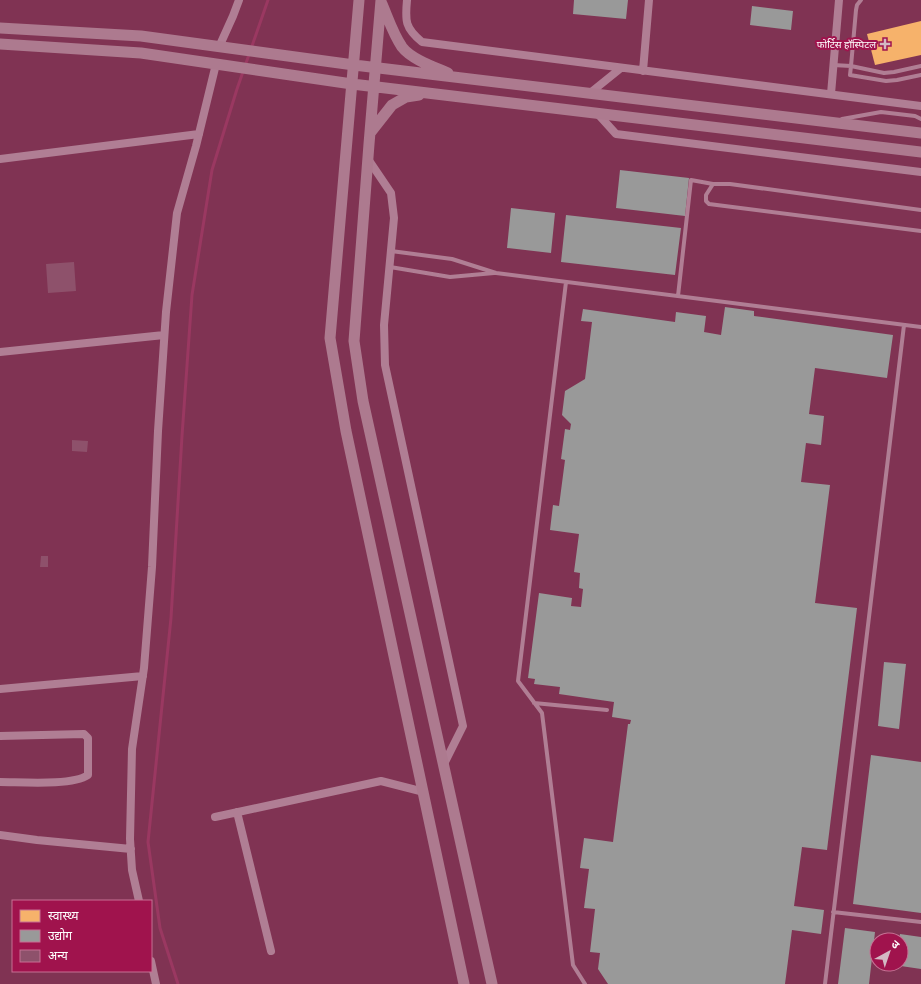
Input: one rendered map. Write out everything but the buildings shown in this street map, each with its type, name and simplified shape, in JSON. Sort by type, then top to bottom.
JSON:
[{"type":"main road","points":[[359,0],[330,338],[346,431],[464,984]]},
{"type":"main road","points":[[381,1],[354,341],[363,401],[492,984]]},
{"type":"main road","points":[[381,1],[392,30],[402,48],[420,60],[459,78]]},
{"type":"main road","points":[[0,28],[142,36],[354,65],[921,133]]},
{"type":"main road","points":[[0,44],[141,53],[352,84],[921,152]]},
{"type":"main road","points":[[370,134],[392,105],[406,97],[432,93]]},
{"type":"street","points":[[219,47],[234,16],[239,0]]},
{"type":"street","points":[[407,0],[405,19],[412,34],[422,42],[921,106]]},
{"type":"street","points":[[643,71],[649,0]]},
{"type":"street","points":[[831,94],[839,0]]},
{"type":"street","points":[[139,900],[132,870],[131,849],[132,749],[143,676],[152,567],[158,431],[166,312],[177,213],[199,134],[216,64]]},
{"type":"street","points":[[590,93],[621,68]]},
{"type":"street","points":[[597,113],[616,134],[921,172]]},
{"type":"street","points":[[0,159],[199,134]]},
{"type":"street","points":[[368,159],[391,193],[394,218],[384,325],[385,365],[462,726],[444,764]]},
{"type":"street","points":[[0,352],[164,335]]},
{"type":"street","points":[[0,690],[143,676]]},
{"type":"street","points":[[0,736],[84,734],[88,738],[89,768],[88,775],[83,778],[51,783],[0,782]]},
{"type":"street","points":[[215,817],[381,781],[424,792]]},
{"type":"street","points":[[237,812],[271,951]]},
{"type":"street","points":[[0,835],[131,849]]},
{"type":"street","points":[[152,966],[156,984]]},
{"type":"lane","points":[[861,0],[857,5],[856,10],[850,75],[886,81],[921,75]]},
{"type":"lane","points":[[834,65],[851,66],[884,73],[921,66]]},
{"type":"lane","points":[[828,122],[881,112],[915,116],[921,119]]},
{"type":"lane","points":[[678,296],[691,180],[921,210]]},
{"type":"lane","points":[[713,184],[706,195],[706,201],[709,204],[921,231]]},
{"type":"lane","points":[[391,251],[452,259],[496,273],[921,327]]},
{"type":"lane","points":[[389,267],[450,277],[496,273]]},
{"type":"lane","points":[[566,282],[518,681],[542,713],[573,965],[585,984]]},
{"type":"lane","points":[[824,984],[904,325]]},
{"type":"lane","points":[[534,703],[607,710]]},
{"type":"lane","points":[[833,912],[921,922]]},
{"type":"waterway","points":[[178,984],[160,928],[148,842],[171,618],[192,295],[212,170],[237,89],[268,0]]},
{"type":"place","name":"फोर्टिस हॉस्पिटल","points":[[885,44]]}]
